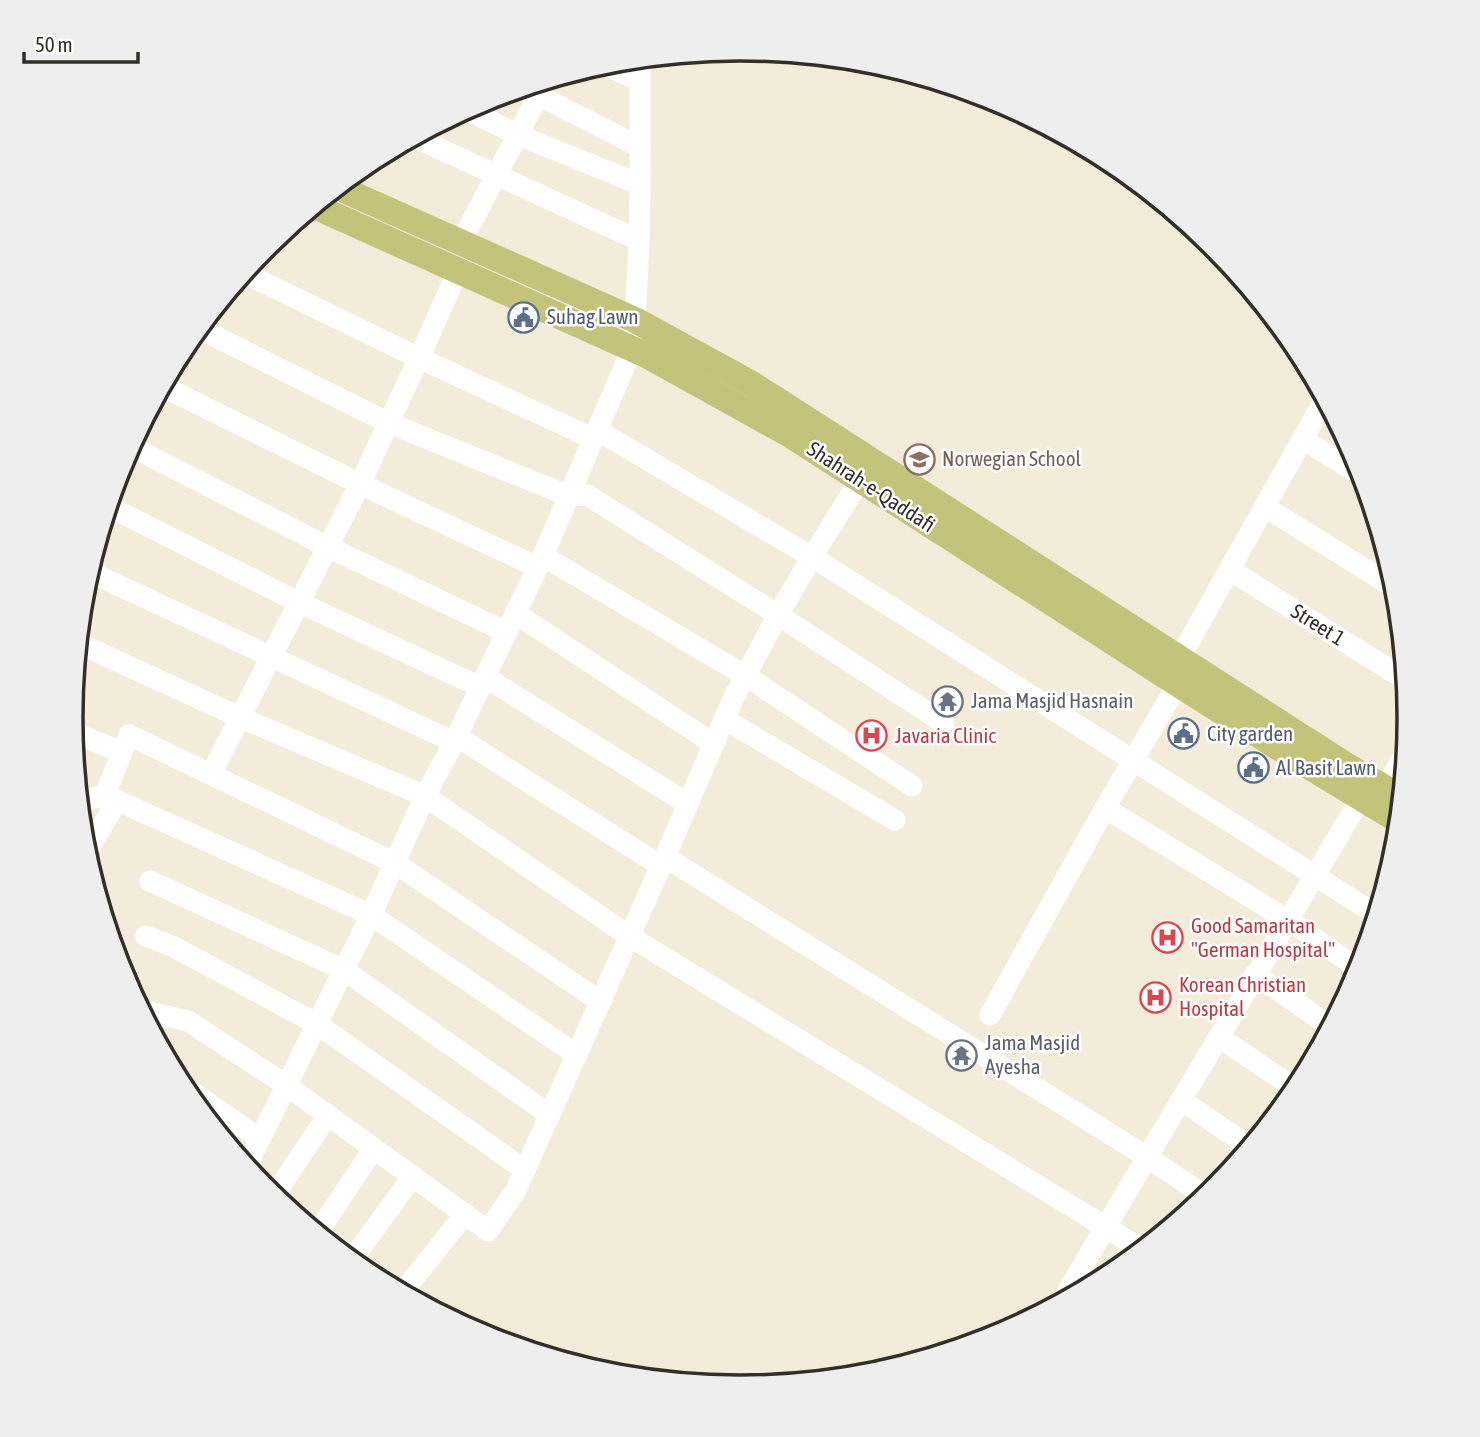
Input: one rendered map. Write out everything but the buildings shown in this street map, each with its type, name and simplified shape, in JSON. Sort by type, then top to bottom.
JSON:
[{"type":"main road","name":"Shahrah-e-Qaddafi","points":[[347,192],[635,320],[751,384],[1175,674]]},
{"type":"main road","name":"Shahrah-e-Qaddafi","points":[[324,210],[632,349],[792,436],[1175,674],[1382,795]]},
{"type":"street","points":[[251,1157],[371,915],[425,796],[540,561],[632,349],[638,240],[640,69]]},
{"type":"street","points":[[621,72],[640,81]]},
{"type":"street","points":[[543,92],[640,148]]},
{"type":"street","points":[[461,242],[518,135],[533,95]]},
{"type":"street","points":[[479,115],[518,135],[639,184]]},
{"type":"street","points":[[424,142],[638,240]]},
{"type":"street","points":[[211,774],[360,484],[457,271]]},
{"type":"street","points":[[253,277],[419,358],[596,434],[812,557],[1368,910]]},
{"type":"street","points":[[208,333],[389,423],[569,496],[587,495],[944,723]]},
{"type":"street","points":[[171,390],[360,484],[540,561],[746,676],[912,786]]},
{"type":"street","points":[[990,1015],[1133,760],[1230,570],[1319,409]]},
{"type":"street","points":[[1302,439],[1347,466]]},
{"type":"street","points":[[140,451],[328,547],[511,622],[714,744]]},
{"type":"street","points":[[153,1013],[188,1021],[286,1085],[488,1231],[516,1190],[724,719],[778,615],[860,480]]},
{"type":"street","points":[[1265,507],[1383,580]]},
{"type":"street","points":[[117,510],[298,602],[482,682],[688,804]]},
{"type":"street","name":"Street 1","points":[[1230,570],[1396,674]]},
{"type":"street","points":[[98,576],[455,739],[663,862],[1147,1157],[1197,1190]]},
{"type":"street","points":[[87,647],[239,717],[425,796],[628,936],[1134,1244]]},
{"type":"street","points":[[724,719],[895,820]]},
{"type":"street","points":[[93,837],[111,798],[129,734],[396,863],[601,1002]]},
{"type":"street","points":[[83,737],[122,752]]},
{"type":"street","points":[[1070,1287],[1314,876],[1382,795],[1395,772]]},
{"type":"street","points":[[88,802],[111,798],[371,915],[577,1055]]},
{"type":"street","points":[[1105,808],[1287,920],[1350,963]]},
{"type":"street","points":[[150,881],[344,970],[550,1115]]},
{"type":"street","points":[[146,936],[174,947],[317,1024],[525,1170]]},
{"type":"street","points":[[1255,974],[1323,1021]]},
{"type":"street","points":[[1219,1037],[1287,1083]]},
{"type":"street","points":[[1181,1100],[1242,1142]]},
{"type":"street","points":[[207,1103],[260,1139]]},
{"type":"street","points":[[280,1187],[328,1115]]},
{"type":"street","points":[[323,1226],[374,1148]]},
{"type":"street","points":[[357,1252],[413,1176]]},
{"type":"street","points":[[407,1285],[465,1214]]},
{"type":"place","name":"Suhag Lawn","points":[[524,317]]},
{"type":"place","name":"Norwegian School","points":[[919,459]]},
{"type":"place","name":"Jama Masjid Hasnain","points":[[948,701]]},
{"type":"place","name":"City garden","points":[[1184,734]]},
{"type":"place","name":"Javaria Clinic","points":[[872,736]]},
{"type":"place","name":"Al Basit Lawn","points":[[1253,768]]},
{"type":"place","name":"Good Samaritan \"German Hospital\"","points":[[1168,938]]},
{"type":"place","name":"Korean Christian Hospital","points":[[1156,997]]},
{"type":"place","name":"Jama Masjid Ayesha","points":[[962,1055]]}]
